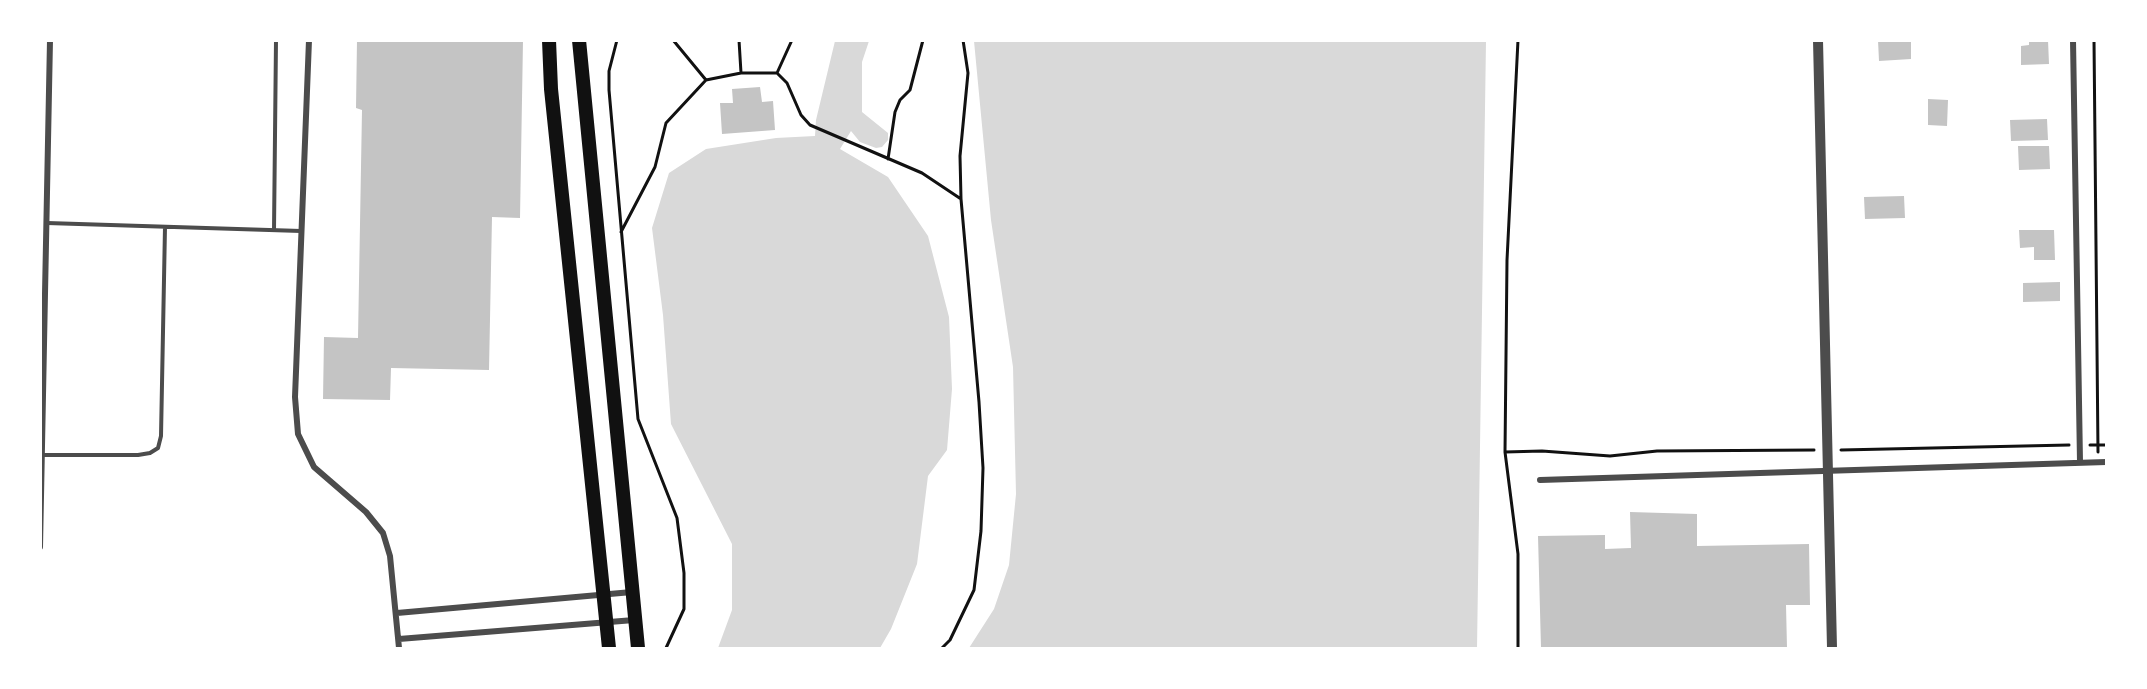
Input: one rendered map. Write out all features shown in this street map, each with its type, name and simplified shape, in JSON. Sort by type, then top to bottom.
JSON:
[{"type":"main road","points":[[549,40],[551,90],[609,648]]},
{"type":"main road","points":[[579,40],[638,648]]},
{"type":"street","points":[[40,547],[50,40]]},
{"type":"street","points":[[309,40],[295,397],[298,434],[314,467],[366,512],[383,534],[390,556],[399,648]]},
{"type":"street","points":[[1818,40],[1832,648]]},
{"type":"street","points":[[2073,40],[2080,462]]},
{"type":"street","points":[[1540,480],[2106,462]]},
{"type":"street","points":[[397,613],[633,592]]},
{"type":"street","points":[[399,639],[635,620]]},
{"type":"lane","points":[[274,230],[276,40]]},
{"type":"lane","points":[[47,223],[302,231]]},
{"type":"lane","points":[[42,455],[138,455],[150,453],[158,448],[161,436],[165,227]]},
{"type":"path","points":[[617,40],[609,71],[609,90],[638,418],[677,518],[681,542],[684,609],[666,648]]},
{"type":"path","points":[[673,40],[706,80]]},
{"type":"path","points":[[739,40],[741,73]]},
{"type":"path","points":[[777,74],[792,40]]},
{"type":"path","points":[[888,159],[895,112],[900,100],[910,90],[923,40]]},
{"type":"path","points":[[942,648],[950,640],[974,590],[981,531],[983,468],[961,199],[960,156],[968,74],[963,40]]},
{"type":"path","points":[[1518,40],[1507,260],[1505,452],[1518,554],[1518,648]]},
{"type":"path","points":[[2094,40],[2098,462]]},
{"type":"path","points":[[621,232],[655,167],[666,123],[706,80],[741,73],[777,74],[787,83],[801,116],[810,125],[922,173],[961,199]]},
{"type":"path","points":[[1505,452],[1542,451],[1610,456],[1657,451],[2106,445]]},
{"type":"shaded area","points":[[835,41],[869,41],[862,62],[862,112],[888,133],[888,140],[882,147],[876,148],[860,142],[851,131],[840,149],[888,177],[928,236],[949,317],[952,389],[947,450],[928,476],[917,564],[891,629],[880,648],[718,648],[732,610],[732,544],[671,424],[663,315],[652,228],[669,173],[706,149],[776,138],[815,136],[816,120]]},
{"type":"shaded area","points":[[974,41],[1486,41],[1477,648],[969,648],[994,609],[1009,565],[1016,494],[1013,367],[991,220]]},
{"type":"building","points":[[357,40],[523,40],[520,218],[492,217],[489,370],[391,368],[390,400],[323,399],[324,337],[358,338],[362,110],[356,108]]},
{"type":"building","points":[[1878,40],[1911,40],[1911,59],[1879,61]]},
{"type":"building","points":[[2029,40],[2048,40],[2049,64],[2021,65],[2021,46],[2029,45]]},
{"type":"building","points":[[760,87],[762,102],[773,101],[775,130],[722,134],[720,103],[733,103],[732,89]]},
{"type":"building","points":[[1928,99],[1948,100],[1947,126],[1928,125]]},
{"type":"building","points":[[2047,119],[2048,140],[2011,141],[2010,120]]},
{"type":"building","points":[[2018,146],[2049,146],[2050,169],[2019,170]]},
{"type":"building","points":[[1904,196],[1905,218],[1865,219],[1864,197]]},
{"type":"building","points":[[2019,230],[2054,230],[2055,260],[2034,260],[2034,247],[2020,248]]},
{"type":"building","points":[[2060,282],[2060,301],[2023,302],[2023,283]]},
{"type":"building","points":[[1630,512],[1697,514],[1697,546],[1809,544],[1810,605],[1786,605],[1787,648],[1541,648],[1538,536],[1605,535],[1605,549],[1631,548]]}]
